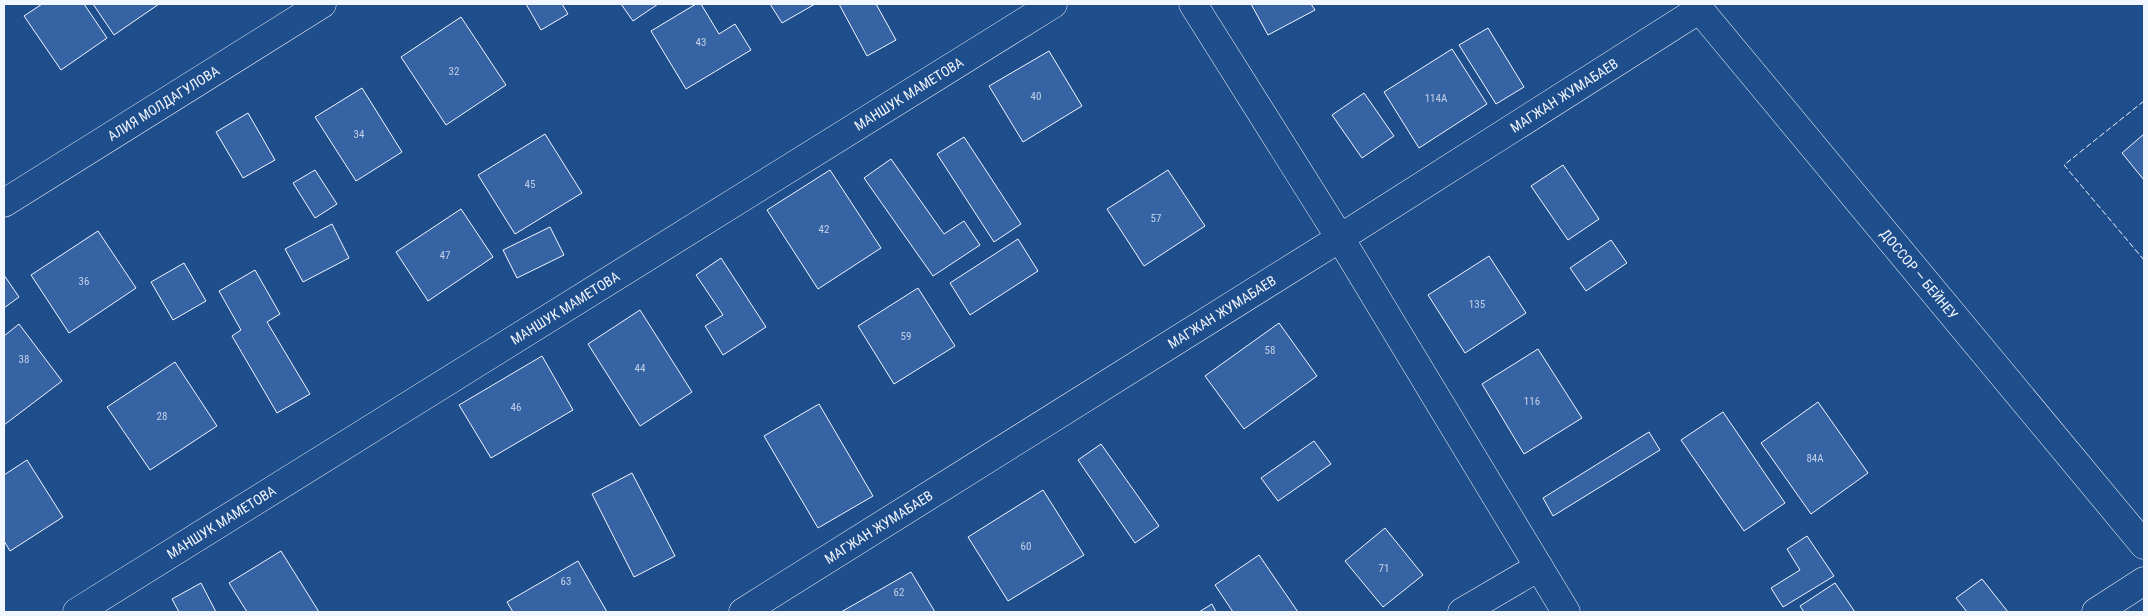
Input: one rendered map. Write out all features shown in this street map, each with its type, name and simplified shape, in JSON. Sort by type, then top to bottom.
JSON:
[{"type":"main road","name":"АЛИЯ МОЛДАГУЛОВА","points":[[4,203],[322,4]]},
{"type":"main road","name":"МАНШУК МАМЕТОВА","points":[[77,612],[1053,4]]},
{"type":"main road","points":[[1193,4],[1340,238],[1566,612]]},
{"type":"main road","name":"МАГЖАН ЖУМАБАЕВ","points":[[743,612],[1340,238],[1698,6]]},
{"type":"main road","name":"ДОССОР — БЕЙНЕУ","points":[[1698,6],[2144,545]]},
{"type":"main road","points":[[1462,612],[1539,566]]},
{"type":"main road","points":[[2096,612],[2144,581]]},
{"type":"building","points":[[42,4],[84,4],[107,38],[61,70],[24,16]]},
{"type":"building","points":[[93,4],[159,4],[114,35]]},
{"type":"building","points":[[526,4],[562,4],[568,14],[541,30]]},
{"type":"building","points":[[621,4],[658,4],[633,21]]},
{"type":"building","points":[[696,4],[701,4],[719,34],[735,24],[751,50],[686,89],[651,31]]},
{"type":"building","points":[[770,4],[815,4],[782,23]]},
{"type":"building","points":[[839,4],[876,4],[896,40],[867,56]]},
{"type":"building","points":[[1251,4],[1311,4],[1315,10],[1268,35]]},
{"type":"building","points":[[461,17],[506,85],[446,125],[401,57]]},
{"type":"building","points":[[1488,28],[1524,87],[1496,104],[1459,45]]},
{"type":"building","points":[[1452,49],[1487,104],[1419,148],[1384,92]]},
{"type":"building","points":[[1049,51],[1082,106],[1023,142],[989,86]]},
{"type":"building","points":[[362,88],[402,152],[356,181],[315,117]]},
{"type":"building","points":[[1364,93],[1394,136],[1362,158],[1332,115]]},
{"type":"building","points":[[248,113],[275,160],[243,178],[216,132]]},
{"type":"building","points":[[545,134],[582,193],[515,234],[478,175]]},
{"type":"building","points":[[2144,134],[2144,180],[2122,153]]},
{"type":"building","points":[[964,137],[1021,224],[994,242],[937,154]]},
{"type":"building","points":[[891,159],[944,234],[964,221],[980,245],[933,276],[864,178]]},
{"type":"building","points":[[1563,165],[1599,219],[1568,240],[1531,186]]},
{"type":"building","points":[[315,170],[337,204],[315,218],[293,183]]},
{"type":"building","points":[[830,170],[881,248],[818,289],[767,210]]},
{"type":"building","points":[[1168,170],[1205,226],[1144,266],[1107,209]]},
{"type":"building","points":[[461,209],[493,257],[428,301],[396,252]]},
{"type":"building","points":[[332,224],[349,258],[303,282],[285,249]]},
{"type":"building","points":[[550,227],[564,255],[517,278],[503,250]]},
{"type":"building","points":[[98,231],[136,288],[69,333],[31,275]]},
{"type":"building","points":[[1018,239],[1038,271],[970,315],[950,283]]},
{"type":"building","points":[[1611,240],[1627,263],[1586,291],[1570,268]]},
{"type":"building","points":[[1489,256],[1526,313],[1465,353],[1428,295]]},
{"type":"building","points":[[721,258],[766,327],[723,355],[705,326],[723,315],[696,275]]},
{"type":"building","points":[[184,263],[206,301],[173,320],[151,282]]},
{"type":"building","points":[[255,270],[280,314],[267,322],[310,394],[277,413],[232,336],[241,330],[219,291]]},
{"type":"building","points":[[4,275],[19,297],[4,308]]},
{"type":"building","points":[[918,288],[955,346],[894,384],[858,326]]},
{"type":"building","points":[[640,310],[692,392],[640,426],[588,344]]},
{"type":"building","points":[[1279,323],[1317,376],[1244,429],[1205,376]]},
{"type":"building","points":[[19,324],[62,381],[4,425],[4,336]]},
{"type":"building","points":[[1538,349],[1582,418],[1524,454],[1482,384]]},
{"type":"building","points":[[542,356],[573,410],[491,458],[459,405]]},
{"type":"building","points":[[175,362],[217,426],[150,470],[107,407]]},
{"type":"building","points":[[1818,402],[1868,473],[1811,514],[1761,443]]},
{"type":"building","points":[[819,404],[873,496],[818,528],[764,436]]},
{"type":"building","points":[[1723,412],[1785,503],[1744,531],[1681,440]]},
{"type":"building","points":[[1649,432],[1660,450],[1553,516],[1543,498]]},
{"type":"building","points":[[1314,441],[1331,464],[1278,501],[1261,478]]},
{"type":"building","points":[[1101,444],[1159,526],[1135,543],[1078,460]]},
{"type":"building","points":[[27,460],[63,517],[10,551],[4,541],[4,475]]},
{"type":"building","points":[[632,473],[675,556],[634,577],[592,494]]},
{"type":"building","points":[[1043,490],[1084,555],[1008,601],[968,537]]},
{"type":"building","points":[[1385,528],[1423,575],[1383,607],[1345,561]]},
{"type":"building","points":[[1807,536],[1834,576],[1783,607],[1771,588],[1800,570],[1787,549]]},
{"type":"building","points":[[281,551],[319,612],[247,612],[229,583]]},
{"type":"building","points":[[1259,555],[1298,612],[1233,612],[1215,585]]},
{"type":"building","points":[[578,561],[607,612],[513,612],[507,602]]},
{"type":"building","points":[[911,572],[935,612],[841,612]]},
{"type":"building","points":[[1982,579],[2008,612],[1967,612],[1956,598]]},
{"type":"building","points":[[201,583],[216,612],[179,612],[172,599]]},
{"type":"building","points":[[1835,583],[1855,612],[1804,612],[1800,606]]},
{"type":"building","points":[[1212,604],[1216,612],[1199,612]]},
{"type":"fence","points":[[2144,101],[2064,165],[2144,260]]}]
